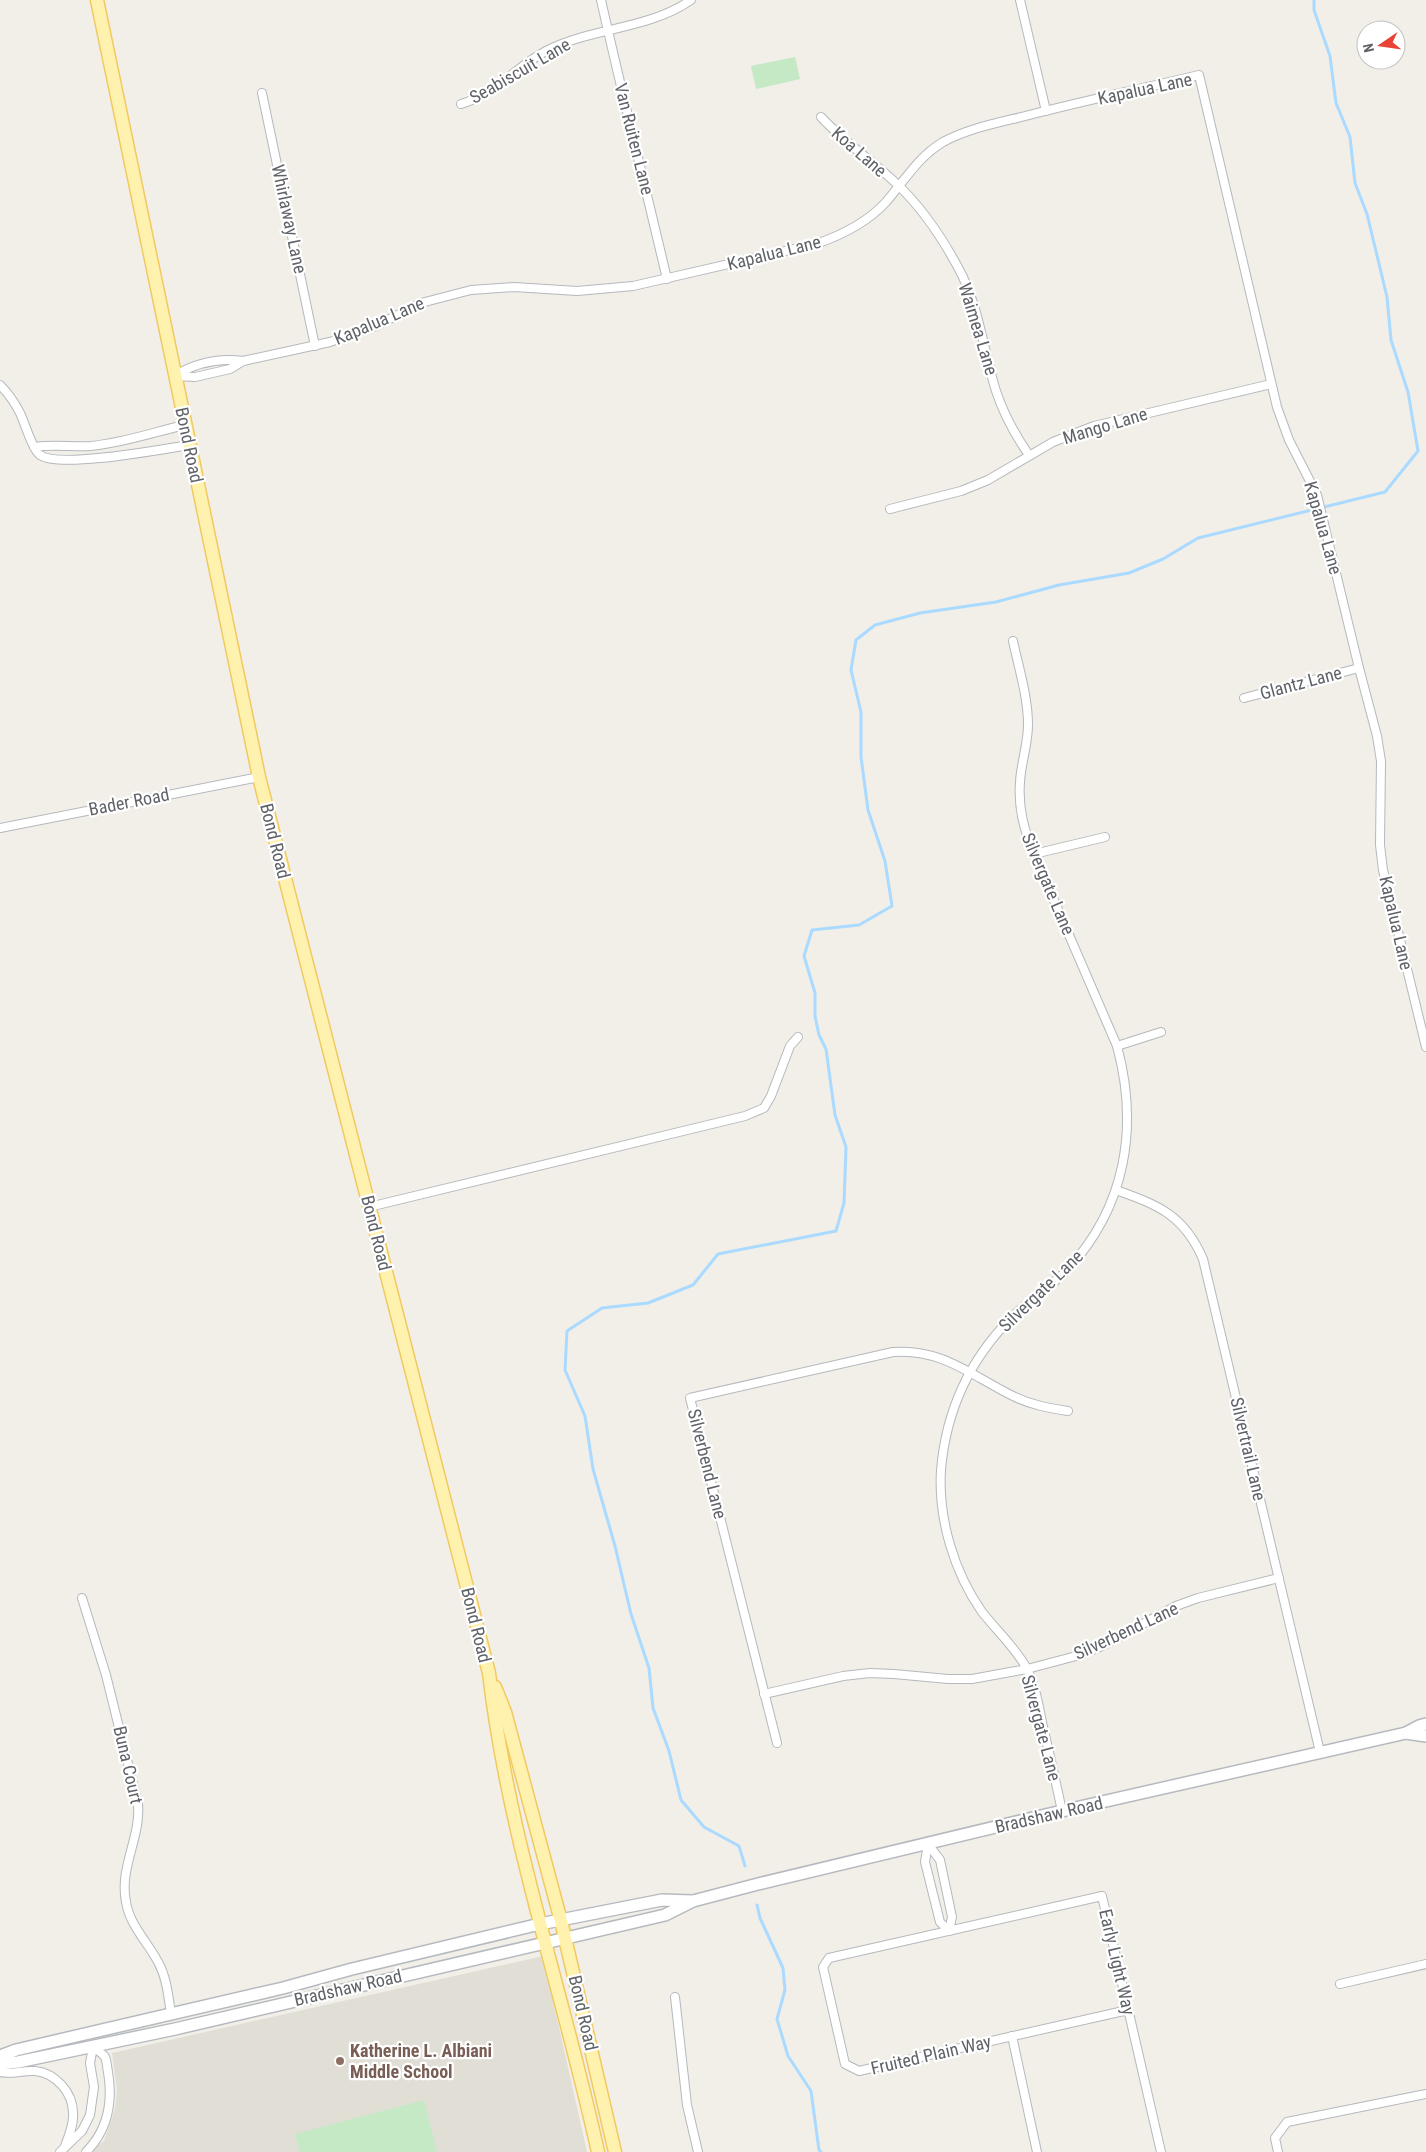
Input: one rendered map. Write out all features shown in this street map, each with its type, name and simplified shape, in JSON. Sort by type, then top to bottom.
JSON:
[{"type":"main road","name":"Bond Road","points":[[97,0],[259,777],[489,1673],[499,1749],[510,1805],[598,2152]]},
{"type":"main road","name":"Bond Road","points":[[489,1673],[505,1712],[535,1822],[561,1921],[615,2152]]},
{"type":"main road","name":"Bradshaw Road","points":[[0,2064],[93,2047],[665,1915],[693,1902],[758,1884],[1062,1811],[1406,1733],[1426,1724]]},
{"type":"main road","name":"Bradshaw Road","points":[[1406,1733],[1426,1736]]},
{"type":"main road","points":[[499,1749],[507,1752],[510,1756],[521,1796],[535,1822]]},
{"type":"main road","name":"Bradshaw Road","points":[[0,2056],[16,2050],[283,1988],[352,1969],[540,1924],[662,1900],[693,1902]]},
{"type":"main road","points":[[90,2033],[93,2047]]},
{"type":"street","name":"Van Ruiten Lane","points":[[601,0],[635,151],[667,279]]},
{"type":"street","name":"Seabiscuit Lane","points":[[461,104],[489,93],[523,66],[551,49],[574,39],[667,14],[691,0]]},
{"type":"street","points":[[1020,0],[1046,111]]},
{"type":"street","name":"Kapalua Lane","points":[[176,376],[195,377],[230,369],[243,361],[315,346],[354,335],[421,303],[471,290],[497,287],[599,290],[633,286],[835,238],[871,217],[886,202],[911,169],[943,143],[974,129],[1199,75],[1277,407],[1289,440],[1317,495],[1377,736],[1381,761],[1379,828],[1384,870],[1426,1047]]},
{"type":"street","name":"Whirlaway Lane","points":[[262,93],[315,346]]},
{"type":"street","name":"Koa Lane","points":[[821,117],[850,146],[898,186]]},
{"type":"street","name":"Waimea Lane","points":[[898,186],[932,224],[962,276],[980,324],[991,374],[1002,408],[1014,433],[1029,456]]},
{"type":"street","name":"Mango Lane","points":[[890,509],[961,491],[988,480],[1053,442],[1094,426],[1272,384]]},
{"type":"street","points":[[0,385],[8,393],[19,411],[34,447],[40,455],[50,458],[94,460],[189,445]]},
{"type":"street","points":[[34,447],[48,445],[91,446],[185,425]]},
{"type":"street","name":"Silvergate Lane","points":[[1013,641],[1025,693],[1028,716],[1027,742],[1020,782],[1020,798],[1026,833],[1117,1046],[1124,1070],[1128,1121],[1123,1164],[1116,1190],[1101,1223],[1080,1255],[1047,1289],[1013,1316],[997,1333],[969,1372],[954,1407],[943,1449],[941,1480],[944,1519],[950,1546],[969,1590],[981,1610],[1015,1650],[1027,1669],[1036,1692],[1062,1811]]},
{"type":"street","name":"Glantz Lane","points":[[1244,698],[1359,668]]},
{"type":"street","name":"Bader Road","points":[[0,828],[259,777]]},
{"type":"street","points":[[1034,854],[1105,837]]},
{"type":"street","points":[[1117,1046],[1161,1032]]},
{"type":"street","points":[[369,1207],[745,1116],[764,1108],[771,1096],[790,1046],[798,1036]]},
{"type":"street","name":"Silvertrail Lane","points":[[1116,1190],[1149,1202],[1176,1218],[1192,1237],[1203,1259],[1320,1752]]},
{"type":"street","name":"Silverbend Lane","points":[[777,1743],[690,1398],[900,1352],[919,1352],[935,1355],[969,1372]]},
{"type":"street","points":[[969,1372],[1014,1397],[1035,1405],[1068,1411]]},
{"type":"street","name":"Silverbend Lane","points":[[764,1694],[843,1676],[870,1673],[964,1679],[1027,1669],[1062,1661],[1095,1649],[1170,1610],[1198,1598],[1279,1578]]},
{"type":"street","name":"Buna Court","points":[[82,1598],[106,1675],[138,1804],[138,1826],[125,1869],[126,1903],[139,1935],[163,1971],[171,2013]]},
{"type":"street","points":[[928,1844],[940,1860],[952,1917],[949,1931]]},
{"type":"street","points":[[928,1844],[925,1862],[940,1922],[949,1931]]},
{"type":"street","name":"Early Light Way","points":[[949,1931],[1102,1896],[1160,2152]]},
{"type":"street","name":"Fruited Plain Way","points":[[949,1931],[829,1958],[823,1967],[845,2064],[859,2071],[1128,2010]]},
{"type":"street","points":[[1340,1984],[1426,1964]]},
{"type":"street","points":[[675,1996],[685,2087],[698,2152]]},
{"type":"street","points":[[1012,2036],[1038,2152]]},
{"type":"street","points":[[62,2149],[82,2131],[90,2115],[94,2087],[90,2063],[93,2047],[106,2058],[110,2085],[110,2104],[106,2120],[95,2143],[86,2152]]},
{"type":"street","points":[[0,2072],[35,2071],[47,2074],[63,2085],[72,2103],[74,2112],[62,2149]]},
{"type":"street","points":[[1278,2152],[1275,2138],[1287,2122],[1426,2094]]},
{"type":"shaded area","name":"Katherine L. Albiani Middle School","points":[[543,1956],[587,2152],[87,2152],[104,2141],[115,2109],[117,2090],[112,2053]]},
{"type":"green space","points":[[795,57],[800,79],[756,89],[751,66]]},
{"type":"green space","points":[[424,2100],[437,2152],[300,2152],[295,2134]]},
{"type":"waterway","points":[[745,1866],[739,1846],[704,1827],[681,1800],[669,1751],[653,1708],[649,1668],[631,1614],[615,1546],[593,1469],[585,1416],[565,1370],[567,1331],[602,1308],[648,1303],[693,1285],[718,1254],[836,1231],[844,1203],[846,1147],[835,1115],[826,1049],[819,1035],[815,1016],[815,993],[804,956],[812,930],[859,925],[892,906],[885,861],[868,810],[861,757],[861,712],[851,670],[856,640],[875,625],[920,613],[996,602],[1059,585],[1129,573],[1163,559],[1198,538],[1385,492],[1418,451],[1408,392],[1391,340],[1387,297],[1367,214],[1355,183],[1350,137],[1336,103],[1330,56],[1314,10],[1314,0]]},
{"type":"waterway","points":[[757,1905],[760,1918],[783,1968],[785,1990],[777,2019],[788,2056],[811,2091],[819,2150],[821,2152]]},
{"type":"place","name":"Katherine L. Albiani Middle School","points":[[340,2061]]}]
